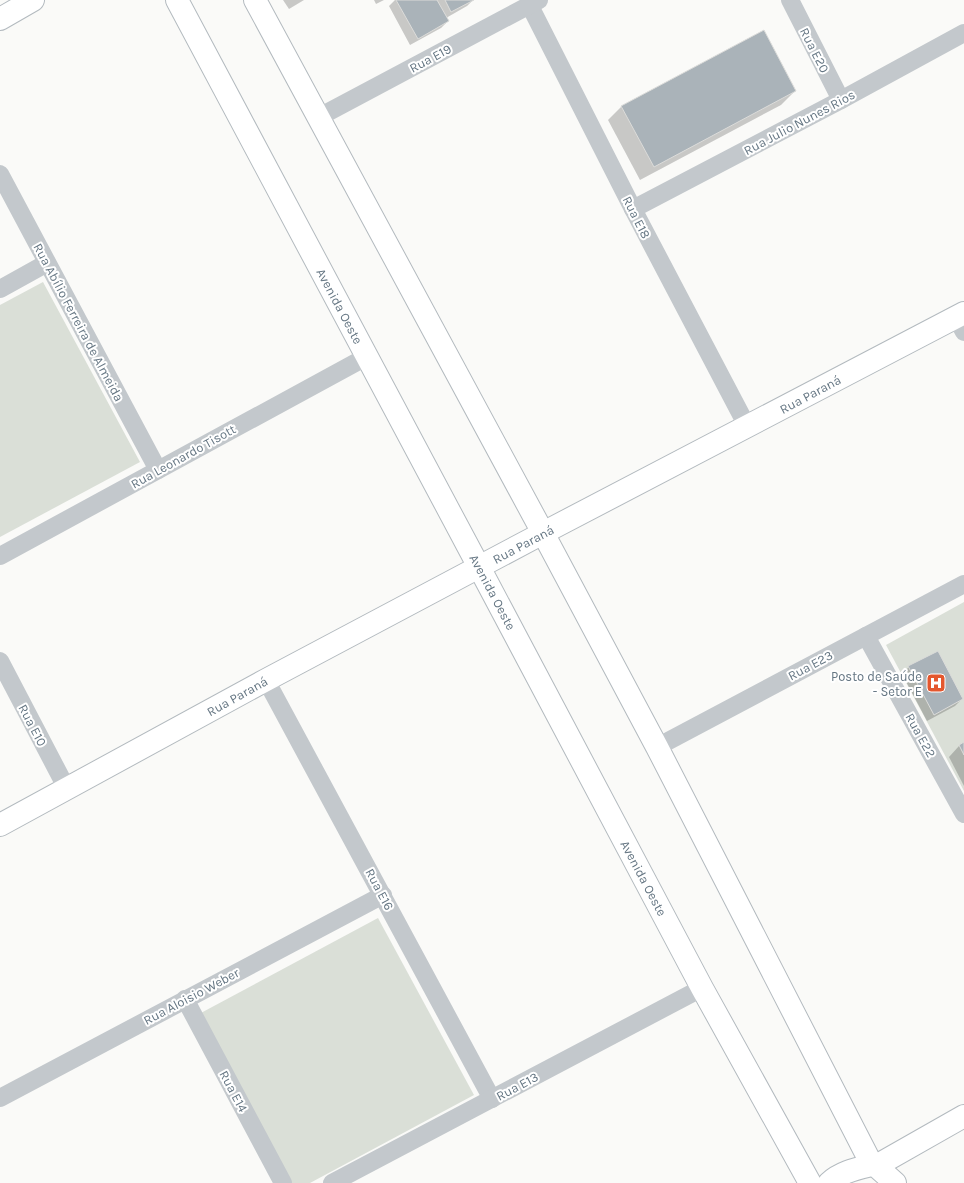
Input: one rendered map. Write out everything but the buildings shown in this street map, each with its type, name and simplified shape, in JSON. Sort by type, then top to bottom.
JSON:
[{"type":"street","points":[[0,18],[33,0]]},
{"type":"street","name":"Avenida Oeste","points":[[177,0],[480,567],[702,988],[810,1183]]},
{"type":"street","points":[[255,0],[657,747],[874,1165],[894,1183]]},
{"type":"street","name":"Rua E20","points":[[790,0],[841,100]]},
{"type":"street","name":"Rua E19","points":[[319,117],[535,3]]},
{"type":"street","name":"Rua E18","points":[[535,3],[633,209],[747,426]]},
{"type":"street","name":"Rua Julio Nunes Rios","points":[[633,209],[841,100],[964,33]]},
{"type":"street","name":"Rua Abílio Ferreira de Almeida","points":[[0,174],[158,470]]},
{"type":"street","points":[[0,289],[47,263]]},
{"type":"street","name":"Rua Paraná","points":[[0,825],[266,680],[747,426],[961,321]]},
{"type":"street","name":"Rua Leonardo Tisott","points":[[0,556],[366,356]]},
{"type":"street","name":"Rua E23","points":[[657,747],[964,584]]},
{"type":"street","name":"Rua E22","points":[[866,636],[964,814]]},
{"type":"street","name":"Rua E10","points":[[0,661],[67,789]]},
{"type":"street","name":"Rua E16","points":[[266,680],[492,1099]]},
{"type":"street","name":"Rua Aloisio Weber","points":[[0,1098],[383,895]]},
{"type":"street","name":"Rua E13","points":[[332,1183],[702,988]]},
{"type":"street","name":"Rua E14","points":[[185,999],[283,1183]]},
{"type":"street","points":[[829,1183],[835,1177],[847,1171],[874,1165],[964,1116]]},
{"type":"shaded area","points":[[43,282],[140,462],[0,537],[0,305]]},
{"type":"shaded area","points":[[964,602],[964,791],[886,645]]},
{"type":"shaded area","points":[[378,918],[474,1095],[310,1183],[291,1183],[199,1014]]},
{"type":"place","name":"Posto de Saúde - Setor E","points":[[936,683]]}]
